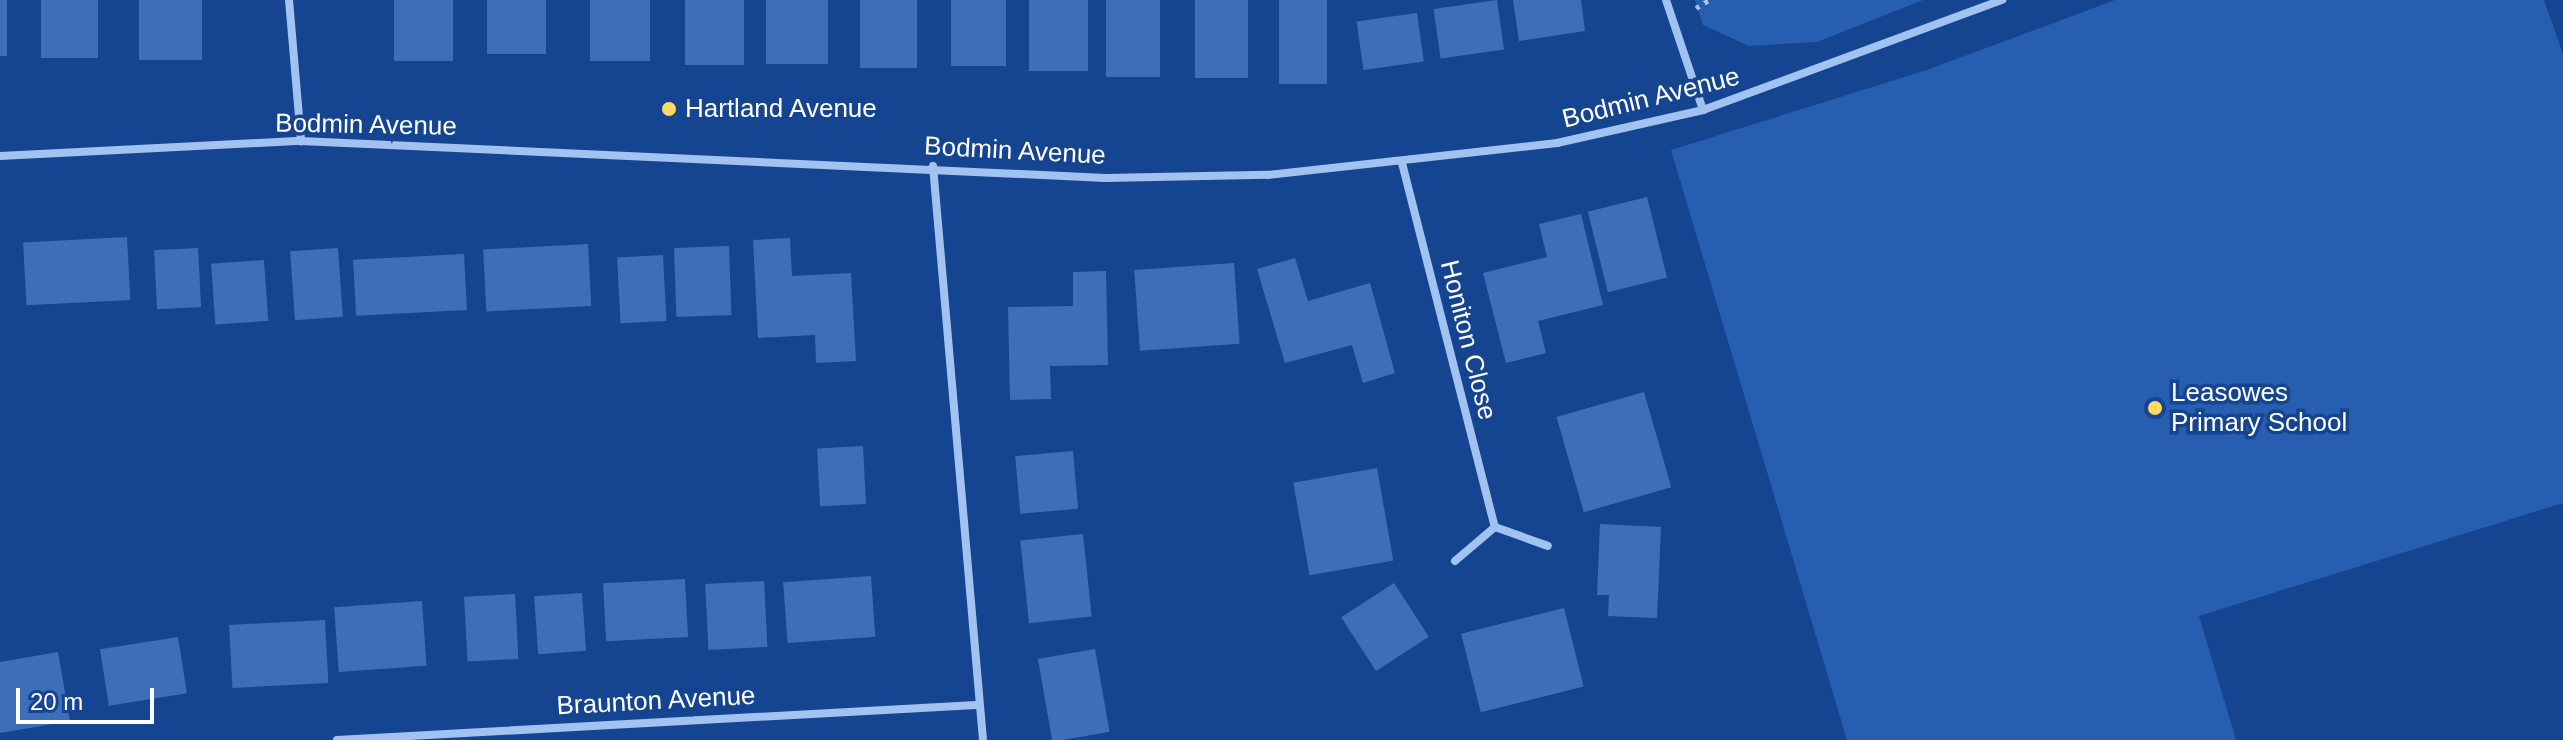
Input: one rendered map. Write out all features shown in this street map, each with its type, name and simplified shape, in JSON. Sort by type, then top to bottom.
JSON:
[{"type":"street","points":[[289,0],[301,141]]},
{"type":"street","points":[[1666,0],[1703,110]]},
{"type":"street","name":"Bodmin Avenue","points":[[0,156],[301,141],[933,166],[1105,178],[1402,163],[1557,143],[1703,110],[2002,0]]},
{"type":"street","name":"Honiton Close","points":[[1402,163],[1495,527]]},
{"type":"street","points":[[933,166],[976,705],[983,740]]},
{"type":"street","points":[[1455,561],[1495,527],[1548,546]]},
{"type":"street","name":"Braunton Avenue","points":[[337,740],[976,705]]},
{"type":"shaded area","points":[[1695,0],[1923,0],[1817,42],[1749,46],[1703,25]]},
{"type":"shaded area","name":"Leasowes Primary School","points":[[2115,0],[2544,0],[2563,54],[2563,503],[2199,616],[2236,740],[1847,740],[1671,150],[1927,70]]},
{"type":"building","points":[[0,0],[7,0],[7,56],[0,56]]},
{"type":"building","points":[[41,0],[98,0],[98,58],[41,58]]},
{"type":"building","points":[[139,0],[202,0],[202,60],[139,60]]},
{"type":"building","points":[[394,0],[453,0],[453,61],[394,61]]},
{"type":"building","points":[[487,0],[546,0],[546,54],[487,54]]},
{"type":"building","points":[[590,0],[650,0],[650,61],[590,61]]},
{"type":"building","points":[[685,0],[744,0],[744,65],[685,65]]},
{"type":"building","points":[[766,0],[828,0],[828,64],[766,64]]},
{"type":"building","points":[[860,0],[917,0],[917,68],[860,68]]},
{"type":"building","points":[[951,0],[1006,0],[1006,66],[951,66]]},
{"type":"building","points":[[1029,0],[1088,0],[1088,71],[1029,71]]},
{"type":"building","points":[[1106,0],[1160,0],[1160,77],[1106,77]]},
{"type":"building","points":[[1195,0],[1248,0],[1248,78],[1195,78]]},
{"type":"building","points":[[1279,0],[1327,0],[1327,84],[1279,84]]},
{"type":"building","points":[[1497,0],[1504,50],[1441,58],[1434,9]]},
{"type":"building","points":[[1513,0],[1581,0],[1585,31],[1519,41]]},
{"type":"building","points":[[1417,13],[1424,62],[1363,70],[1357,21]]},
{"type":"building","points":[[1647,197],[1667,278],[1608,292],[1588,212]]},
{"type":"building","points":[[1581,214],[1603,305],[1538,321],[1546,353],[1506,363],[1483,273],[1547,257],[1539,224]]},
{"type":"building","points":[[127,237],[130,300],[26,305],[23,242]]},
{"type":"building","points":[[790,238],[792,276],[851,273],[856,361],[816,363],[815,335],[758,338],[753,240]]},
{"type":"building","points":[[588,244],[591,306],[486,311],[483,249]]},
{"type":"building","points":[[729,246],[731,315],[676,317],[674,248]]},
{"type":"building","points":[[198,248],[201,307],[157,309],[154,250]]},
{"type":"building","points":[[338,248],[343,317],[295,320],[290,251]]},
{"type":"building","points":[[464,254],[467,310],[356,316],[353,260]]},
{"type":"building","points":[[663,255],[666,321],[621,323],[617,257]]},
{"type":"building","points":[[1295,258],[1308,301],[1370,283],[1395,373],[1363,383],[1352,345],[1285,363],[1257,269]]},
{"type":"building","points":[[264,260],[268,321],[215,325],[211,264]]},
{"type":"building","points":[[1234,263],[1240,344],[1140,351],[1134,270]]},
{"type":"building","points":[[1106,271],[1108,365],[1050,366],[1051,399],[1010,400],[1008,307],[1073,306],[1073,272]]},
{"type":"building","points":[[1644,392],[1671,487],[1584,512],[1557,417]]},
{"type":"building","points":[[863,446],[866,504],[820,506],[817,448]]},
{"type":"building","points":[[1073,451],[1078,509],[1020,514],[1015,456]]},
{"type":"building","points":[[1377,468],[1393,561],[1310,575],[1293,483]]},
{"type":"building","points":[[1600,524],[1661,527],[1657,618],[1608,616],[1609,595],[1597,595]]},
{"type":"building","points":[[1083,534],[1092,617],[1029,623],[1020,541]]},
{"type":"building","points":[[871,576],[875,637],[787,643],[783,582]]},
{"type":"building","points":[[685,579],[688,637],[606,641],[603,583]]},
{"type":"building","points":[[764,581],[767,647],[709,650],[705,584]]},
{"type":"building","points":[[1394,583],[1429,637],[1376,671],[1341,617]]},
{"type":"building","points":[[582,593],[586,651],[538,654],[534,596]]},
{"type":"building","points":[[515,594],[518,659],[467,662],[464,597]]},
{"type":"building","points":[[422,601],[427,666],[339,672],[334,607]]},
{"type":"building","points":[[1564,608],[1584,687],[1481,712],[1461,634]]},
{"type":"building","points":[[325,620],[328,683],[232,688],[229,625]]},
{"type":"building","points":[[178,637],[187,693],[109,706],[100,649]]},
{"type":"building","points":[[1095,649],[1110,732],[1052,740],[1038,659]]},
{"type":"building","points":[[58,652],[70,721],[0,733],[0,662]]},
{"type":"place","name":"Hartland Avenue","points":[[669,109]]},
{"type":"place","name":"Leasowes Primary School","points":[[2155,408]]}]
